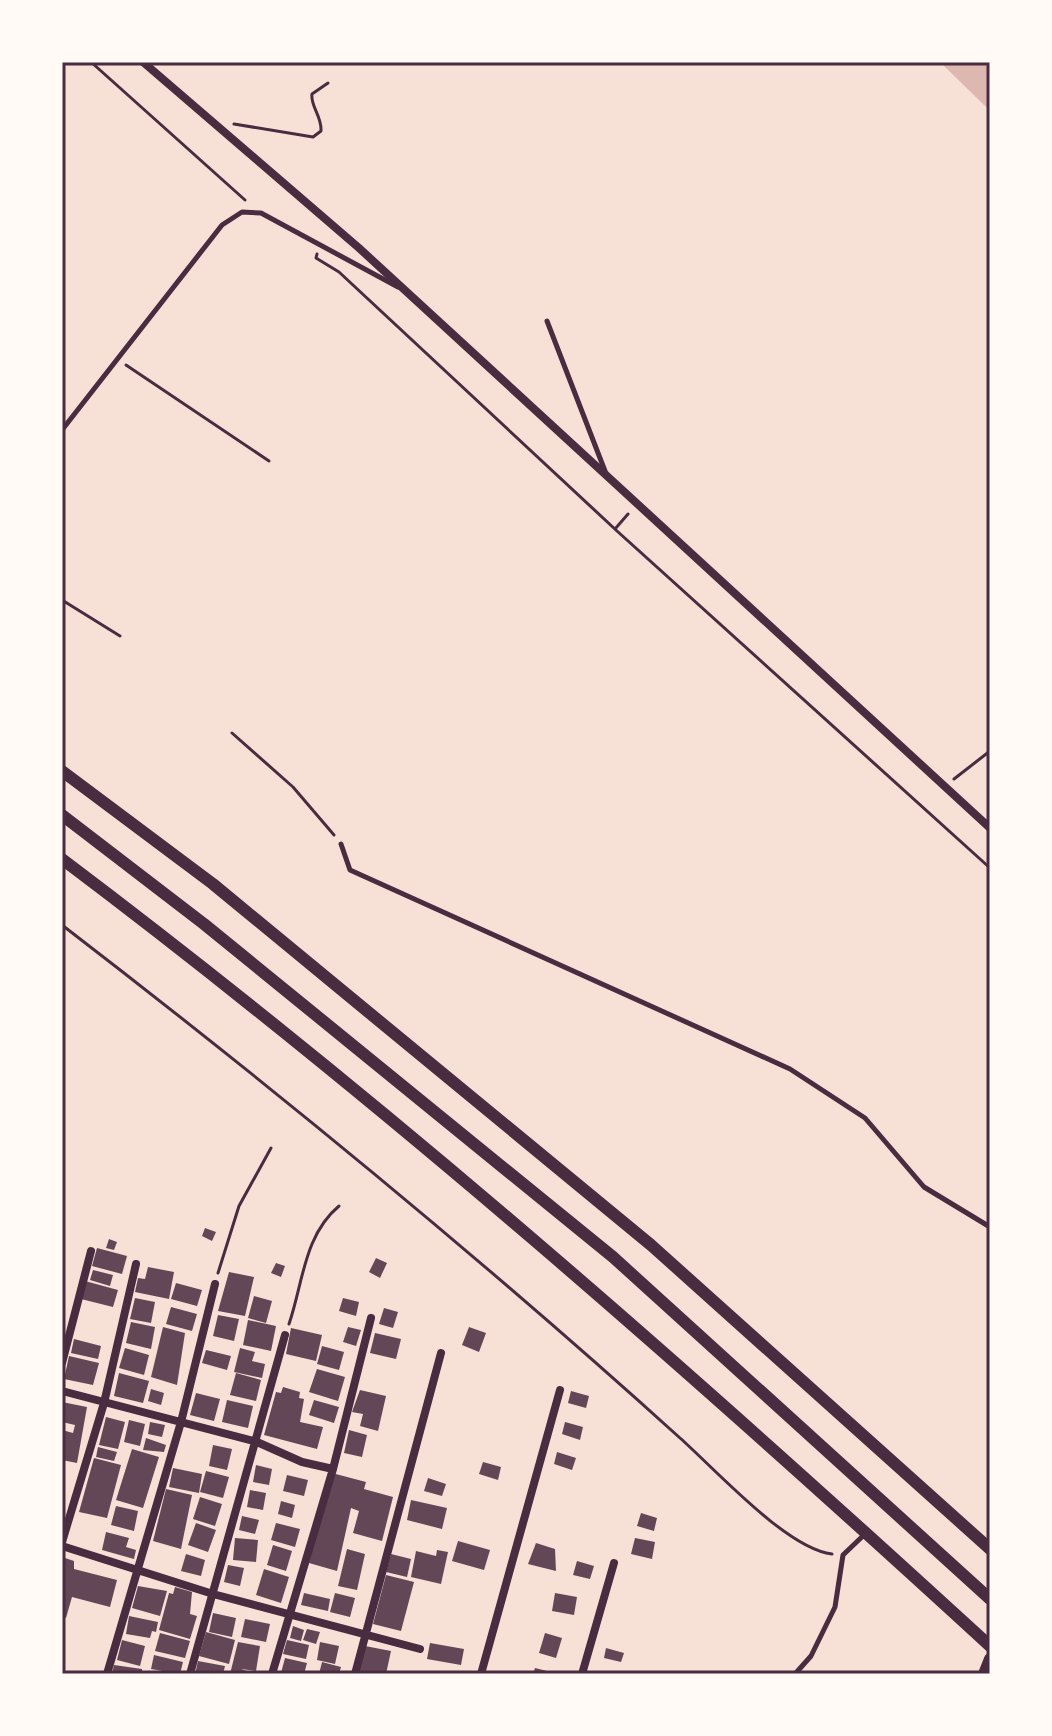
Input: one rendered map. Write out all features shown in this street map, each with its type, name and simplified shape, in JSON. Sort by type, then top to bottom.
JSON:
[{"type":"street","points":[[143,62],[405,290],[990,828]]},
{"type":"street","points":[[62,771],[213,884],[651,1245],[990,1549]]},
{"type":"street","points":[[62,815],[204,924],[613,1257],[990,1599]]},
{"type":"street","points":[[62,859],[185,952],[584,1281],[990,1646]]},
{"type":"street","points":[[62,1363],[91,1251]]},
{"type":"street","points":[[136,1264],[104,1403],[63,1538],[136,1571],[420,1649]]},
{"type":"street","points":[[107,1674],[181,1422],[215,1284]]},
{"type":"street","points":[[272,1674],[333,1469],[371,1318]]},
{"type":"street","points":[[190,1674],[285,1335]]},
{"type":"street","points":[[355,1674],[441,1353]]},
{"type":"street","points":[[481,1674],[560,1390]]},
{"type":"street","points":[[62,1391],[257,1442],[302,1462],[333,1469]]},
{"type":"street","points":[[582,1674],[614,1563]]},
{"type":"street","points":[[984,1674],[990,1659]]},
{"type":"lane","points":[[62,430],[119,361],[222,225],[232,217],[251,210],[405,290]]},
{"type":"lane","points":[[547,321],[607,476]]},
{"type":"lane","points":[[341,844],[350,870],[790,1069],[865,1118],[924,1187],[990,1227]]},
{"type":"lane","points":[[795,1674],[811,1656],[835,1607],[843,1555],[866,1533]]},
{"type":"path","points":[[91,62],[241,193],[251,210]]},
{"type":"path","points":[[218,126],[258,126],[313,137],[321,131],[322,122],[311,100],[312,94],[328,83]]},
{"type":"path","points":[[319,246],[316,258],[339,272],[615,529],[990,868]]},
{"type":"path","points":[[119,361],[269,461]]},
{"type":"path","points":[[615,529],[638,504]]},
{"type":"path","points":[[62,600],[120,636]]},
{"type":"path","points":[[232,733],[293,787],[341,844]]},
{"type":"path","points":[[945,786],[990,751]]},
{"type":"path","points":[[62,925],[279,1096],[616,1380],[794,1540],[821,1553],[843,1555]]},
{"type":"path","points":[[215,1284],[239,1206],[271,1148]]},
{"type":"path","points":[[285,1335],[313,1236],[322,1220],[339,1206]]},
{"type":"shaded area","points":[[940,62],[990,62],[990,110],[984,105]]},
{"type":"building","points":[[205,1228],[216,1232],[212,1241],[202,1236]]},
{"type":"building","points":[[109,1239],[117,1242],[114,1250],[106,1248]]},
{"type":"building","points":[[97,1248],[127,1256],[122,1274],[92,1266]]},
{"type":"building","points":[[376,1258],[387,1263],[380,1278],[369,1272]]},
{"type":"building","points":[[276,1263],[285,1266],[281,1277],[271,1273]]},
{"type":"building","points":[[148,1267],[174,1272],[169,1299],[135,1292],[138,1278],[145,1279]]},
{"type":"building","points":[[93,1270],[113,1275],[110,1286],[90,1280]]},
{"type":"building","points":[[229,1272],[254,1277],[245,1316],[218,1311]]},
{"type":"building","points":[[85,1281],[118,1290],[113,1307],[81,1299]]},
{"type":"building","points":[[176,1283],[202,1290],[197,1306],[171,1299]]},
{"type":"building","points":[[254,1296],[272,1301],[266,1323],[248,1318]]},
{"type":"building","points":[[135,1298],[155,1302],[151,1323],[130,1319]]},
{"type":"building","points":[[343,1298],[359,1302],[356,1316],[339,1311]]},
{"type":"building","points":[[171,1307],[197,1314],[192,1331],[166,1324]]},
{"type":"building","points":[[384,1308],[398,1312],[393,1328],[379,1324]]},
{"type":"building","points":[[218,1315],[239,1319],[234,1341],[213,1336]]},
{"type":"building","points":[[248,1320],[276,1326],[271,1351],[243,1345]]},
{"type":"building","points":[[131,1322],[155,1327],[151,1349],[126,1343]]},
{"type":"building","points":[[163,1327],[185,1333],[177,1385],[151,1377]]},
{"type":"building","points":[[348,1327],[361,1330],[356,1346],[343,1342]]},
{"type":"building","points":[[469,1327],[486,1333],[479,1352],[462,1345]]},
{"type":"building","points":[[291,1328],[322,1335],[316,1361],[286,1354]]},
{"type":"building","points":[[375,1333],[401,1339],[396,1359],[370,1353]]},
{"type":"building","points":[[74,1339],[101,1346],[98,1359],[71,1353]]},
{"type":"building","points":[[322,1346],[344,1352],[339,1370],[317,1364]]},
{"type":"building","points":[[125,1348],[149,1355],[144,1375],[119,1368]]},
{"type":"building","points":[[240,1348],[255,1352],[252,1361],[265,1364],[262,1378],[234,1372]]},
{"type":"building","points":[[206,1350],[231,1356],[227,1370],[202,1363]]},
{"type":"building","points":[[69,1356],[99,1363],[93,1385],[64,1379]]},
{"type":"building","points":[[317,1369],[345,1377],[338,1401],[309,1392]]},
{"type":"building","points":[[119,1373],[149,1381],[143,1403],[114,1396]]},
{"type":"building","points":[[236,1373],[261,1380],[256,1401],[230,1395]]},
{"type":"building","points":[[283,1387],[300,1392],[299,1398],[304,1399],[300,1422],[323,1427],[317,1449],[264,1435],[276,1392],[281,1393]]},
{"type":"building","points":[[151,1389],[164,1393],[161,1405],[148,1401]]},
{"type":"building","points":[[360,1390],[386,1396],[378,1431],[360,1426],[363,1414],[352,1412]]},
{"type":"building","points":[[571,1391],[589,1396],[586,1408],[568,1403]]},
{"type":"building","points":[[196,1393],[220,1399],[214,1421],[190,1415]]},
{"type":"building","points":[[227,1400],[253,1406],[248,1428],[222,1422]]},
{"type":"building","points":[[314,1400],[339,1407],[334,1423],[309,1415]]},
{"type":"building","points":[[62,1402],[87,1407],[77,1463],[62,1460],[62,1430],[73,1433],[75,1425],[62,1422]]},
{"type":"building","points":[[106,1417],[125,1422],[118,1449],[99,1445]]},
{"type":"building","points":[[129,1420],[145,1424],[140,1446],[124,1442]]},
{"type":"building","points":[[150,1422],[165,1425],[162,1437],[148,1434]]},
{"type":"building","points":[[565,1422],[583,1427],[580,1440],[562,1434]]},
{"type":"building","points":[[349,1430],[367,1435],[362,1457],[344,1453]]},
{"type":"building","points":[[146,1438],[166,1445],[164,1452],[143,1450]]},
{"type":"building","points":[[213,1445],[232,1449],[227,1470],[209,1466]]},
{"type":"building","points":[[98,1447],[117,1452],[114,1461],[96,1457]]},
{"type":"building","points":[[132,1449],[159,1457],[143,1508],[116,1500]]},
{"type":"building","points":[[557,1452],[576,1458],[572,1470],[554,1464]]},
{"type":"building","points":[[94,1458],[121,1465],[107,1518],[79,1512]]},
{"type":"building","points":[[483,1462],[501,1467],[498,1480],[479,1474]]},
{"type":"building","points":[[256,1465],[272,1469],[269,1485],[253,1482]]},
{"type":"building","points":[[173,1468],[202,1474],[199,1493],[169,1487]]},
{"type":"building","points":[[206,1471],[229,1477],[223,1498],[200,1492]]},
{"type":"building","points":[[332,1473],[366,1482],[364,1489],[393,1497],[382,1541],[353,1533],[359,1511],[351,1508],[337,1571],[309,1563]]},
{"type":"building","points":[[287,1475],[308,1480],[304,1496],[283,1491]]},
{"type":"building","points":[[428,1478],[446,1484],[442,1496],[424,1491]]},
{"type":"building","points":[[166,1489],[192,1495],[181,1549],[153,1541]]},
{"type":"building","points":[[250,1490],[266,1493],[263,1510],[247,1507]]},
{"type":"building","points":[[200,1497],[222,1504],[215,1526],[193,1519]]},
{"type":"building","points":[[411,1500],[447,1508],[442,1529],[407,1520]]},
{"type":"building","points":[[281,1501],[295,1505],[292,1518],[278,1514]]},
{"type":"building","points":[[116,1506],[138,1511],[134,1531],[111,1525]]},
{"type":"building","points":[[641,1513],[657,1518],[654,1531],[637,1526]]},
{"type":"building","points":[[242,1516],[259,1520],[255,1534],[239,1530]]},
{"type":"building","points":[[196,1523],[216,1530],[208,1552],[188,1545]]},
{"type":"building","points":[[276,1523],[300,1529],[295,1547],[271,1540]]},
{"type":"building","points":[[106,1532],[129,1538],[126,1547],[136,1550],[134,1559],[102,1550]]},
{"type":"building","points":[[235,1538],[258,1540],[256,1562],[233,1560]]},
{"type":"building","points":[[635,1538],[655,1542],[652,1559],[631,1554]]},
{"type":"building","points":[[458,1541],[490,1550],[484,1570],[452,1561]]},
{"type":"building","points":[[536,1543],[555,1549],[556,1571],[528,1564]]},
{"type":"building","points":[[273,1545],[292,1551],[286,1571],[267,1565]]},
{"type":"building","points":[[347,1549],[365,1554],[357,1590],[338,1586]]},
{"type":"building","points":[[437,1550],[448,1552],[441,1584],[411,1577],[416,1551],[436,1556]]},
{"type":"building","points":[[186,1554],[205,1560],[201,1576],[181,1571]]},
{"type":"building","points":[[391,1554],[411,1559],[407,1577],[386,1572]]},
{"type":"building","points":[[62,1557],[74,1561],[74,1569],[117,1580],[110,1607],[72,1597],[66,1618],[62,1617]]},
{"type":"building","points":[[577,1561],[594,1566],[590,1579],[573,1575]]},
{"type":"building","points":[[228,1565],[244,1568],[240,1586],[224,1582]]},
{"type":"building","points":[[264,1569],[289,1577],[281,1603],[256,1595]]},
{"type":"building","points":[[386,1575],[414,1582],[401,1631],[373,1624]]},
{"type":"building","points":[[138,1586],[167,1591],[160,1616],[132,1608]]},
{"type":"building","points":[[175,1587],[192,1592],[190,1614],[197,1616],[190,1639],[159,1630],[169,1593],[173,1594]]},
{"type":"building","points":[[304,1593],[330,1599],[328,1611],[301,1605]]},
{"type":"building","points":[[335,1593],[355,1598],[350,1617],[330,1612]]},
{"type":"building","points":[[555,1593],[577,1597],[574,1615],[552,1611]]},
{"type":"building","points":[[213,1613],[236,1618],[232,1637],[209,1632]]},
{"type":"building","points":[[129,1616],[158,1622],[156,1632],[152,1631],[150,1638],[126,1634]]},
{"type":"building","points":[[245,1619],[270,1624],[266,1642],[241,1637]]},
{"type":"building","points":[[293,1626],[304,1630],[301,1641],[290,1638]]},
{"type":"building","points":[[307,1629],[320,1632],[316,1644],[303,1640]]},
{"type":"building","points":[[206,1632],[235,1640],[229,1664],[199,1656]]},
{"type":"building","points":[[160,1633],[190,1641],[185,1658],[155,1651]]},
{"type":"building","points":[[545,1633],[562,1638],[556,1658],[539,1653]]},
{"type":"building","points":[[122,1640],[145,1646],[140,1666],[117,1660]]},
{"type":"building","points":[[287,1640],[309,1645],[306,1659],[283,1654]]},
{"type":"building","points":[[238,1642],[260,1646],[256,1671],[241,1669],[256,1674],[230,1674]]},
{"type":"building","points":[[320,1642],[339,1646],[335,1664],[317,1660]]},
{"type":"building","points":[[430,1643],[464,1649],[461,1665],[427,1659]]},
{"type":"building","points":[[365,1646],[391,1651],[386,1674],[359,1671]]},
{"type":"building","points":[[606,1648],[624,1653],[621,1662],[604,1658]]},
{"type":"building","points":[[154,1655],[183,1662],[180,1674],[151,1669]]},
{"type":"building","points":[[285,1658],[307,1663],[304,1674],[281,1673]]},
{"type":"building","points":[[198,1661],[225,1666],[223,1674],[195,1674]]},
{"type":"building","points":[[322,1662],[341,1667],[339,1674],[319,1674]]},
{"type":"building","points":[[114,1665],[142,1669],[142,1674],[112,1674]]},
{"type":"building","points":[[535,1668],[555,1673],[555,1674],[533,1674]]}]
